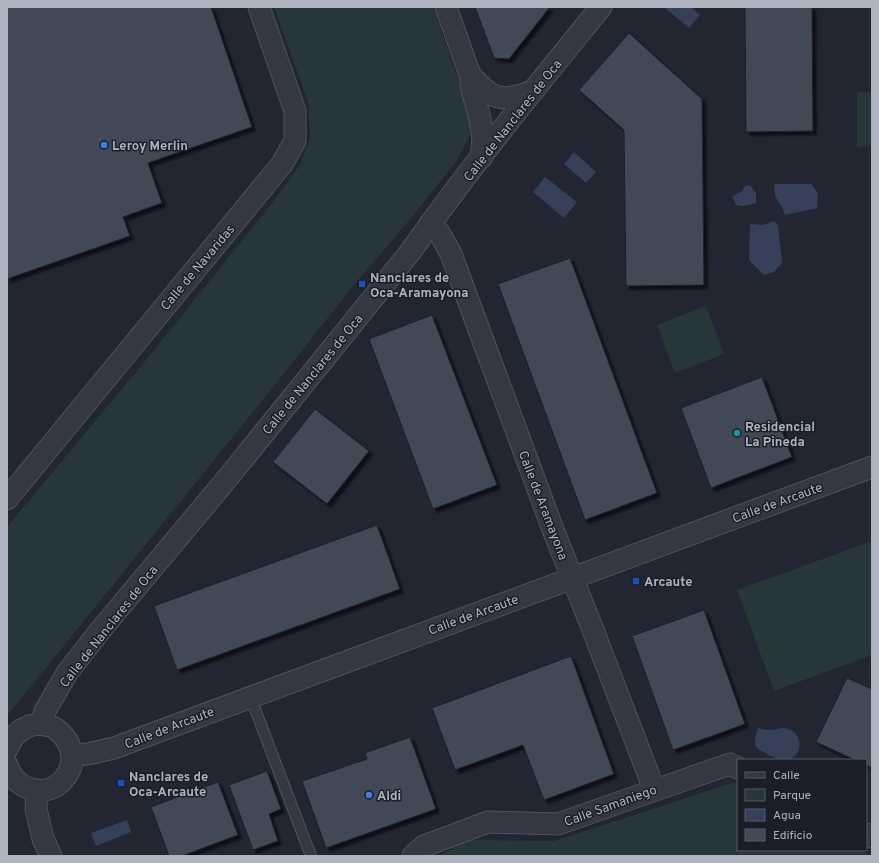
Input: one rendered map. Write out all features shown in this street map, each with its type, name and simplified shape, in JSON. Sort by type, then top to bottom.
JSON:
[{"type":"street","name":"Calle de Navaridas","points":[[7,499],[282,164],[295,141],[295,111],[260,7]]},
{"type":"street","points":[[446,7],[470,75],[483,138],[481,158]]},
{"type":"street","name":"Calle de Nanclares de Oca","points":[[41,724],[45,711],[67,673],[99,632],[226,480],[411,251],[430,224],[533,91],[601,7]]},
{"type":"street","points":[[470,75],[485,91],[494,96],[506,99],[533,91]]},
{"type":"street","name":"Calle de Aramayona","points":[[430,224],[440,234],[451,254],[552,527],[654,789]]},
{"type":"street","name":"Calle de Arcaute","points":[[72,755],[88,754],[114,748],[250,696],[872,467]]},
{"type":"street","points":[[7,749],[11,739],[19,731],[30,725],[41,724],[54,728],[64,736],[70,746],[72,755],[70,769],[63,781],[51,788],[23,791]]},
{"type":"street","name":"Calle Samaniego","points":[[413,856],[424,846],[488,822],[558,824],[654,789],[730,764],[737,768]]},
{"type":"street","points":[[7,765],[9,772],[36,809],[43,839],[51,856]]},
{"type":"lane","points":[[250,696],[311,856]]},
{"type":"green space","points":[[274,7],[433,7],[466,103],[470,135],[457,160],[417,211],[345,296],[7,716],[7,527],[151,354],[272,203],[300,165],[310,138],[308,102]]},
{"type":"green space","points":[[857,92],[872,92],[872,146],[857,147]]},
{"type":"green space","points":[[706,306],[724,354],[675,373],[657,325]]},
{"type":"green space","points":[[872,541],[872,655],[774,691],[737,590]]},
{"type":"green space","points":[[732,783],[737,786],[737,851],[862,851],[871,856],[439,856],[467,840],[554,841]]},
{"type":"water","points":[[664,7],[691,7],[700,15],[689,28]]},
{"type":"water","points":[[574,152],[596,172],[586,183],[564,164]]},
{"type":"water","points":[[545,177],[577,202],[564,218],[533,192]]},
{"type":"water","points":[[774,184],[811,184],[818,193],[817,208],[785,215],[775,196]]},
{"type":"water","points":[[750,185],[756,193],[756,203],[742,206],[736,205],[732,196],[741,192],[745,186]]},
{"type":"water","points":[[774,221],[778,225],[782,263],[774,272],[764,275],[749,260],[750,224],[763,225]]},
{"type":"water","points":[[758,728],[773,730],[787,728],[798,736],[798,752],[791,759],[775,758],[757,748],[755,743]]},
{"type":"water","points":[[127,820],[131,832],[96,846],[91,833]]},
{"type":"building","name":"Leroy Merlin","points":[[7,7],[211,7],[252,127],[148,163],[162,203],[123,217],[130,236],[7,279]]},
{"type":"building","points":[[475,7],[550,7],[509,59],[494,58]]},
{"type":"building","points":[[745,7],[812,7],[813,131],[746,132]]},
{"type":"building","points":[[629,33],[702,99],[704,285],[626,286],[624,130],[579,90]]},
{"type":"building","points":[[570,258],[657,493],[585,520],[498,284]]},
{"type":"building","points":[[432,315],[497,485],[433,509],[369,339]]},
{"type":"building","name":"Residencial La Pineda","points":[[762,377],[792,457],[711,488],[681,408]]},
{"type":"building","points":[[315,409],[369,451],[327,504],[273,462]]},
{"type":"building","points":[[377,525],[400,589],[177,670],[154,606]]},
{"type":"building","points":[[704,610],[745,724],[673,750],[632,636]]},
{"type":"building","points":[[571,656],[614,774],[544,800],[523,745],[455,770],[432,708]]},
{"type":"building","points":[[847,678],[872,689],[872,768],[867,766],[867,759],[853,759],[816,742]]},
{"type":"building","name":"Aldi","points":[[410,737],[436,809],[326,848],[302,781],[367,759],[365,753]]},
{"type":"building","points":[[267,771],[281,809],[269,814],[278,841],[253,850],[229,785]]},
{"type":"building","points":[[218,782],[238,835],[182,856],[169,856],[151,807]]},
{"type":"place","name":"Leroy Merlin","points":[[104,145]]},
{"type":"place","name":"Nanclares de Oca-Aramayona","points":[[362,284]]},
{"type":"place","name":"Residencial La Pineda","points":[[737,433]]},
{"type":"place","name":"Arcaute","points":[[636,581]]},
{"type":"place","name":"Nanclares de Oca-Arcaute","points":[[121,783]]},
{"type":"place","name":"Aldi","points":[[369,795]]}]
